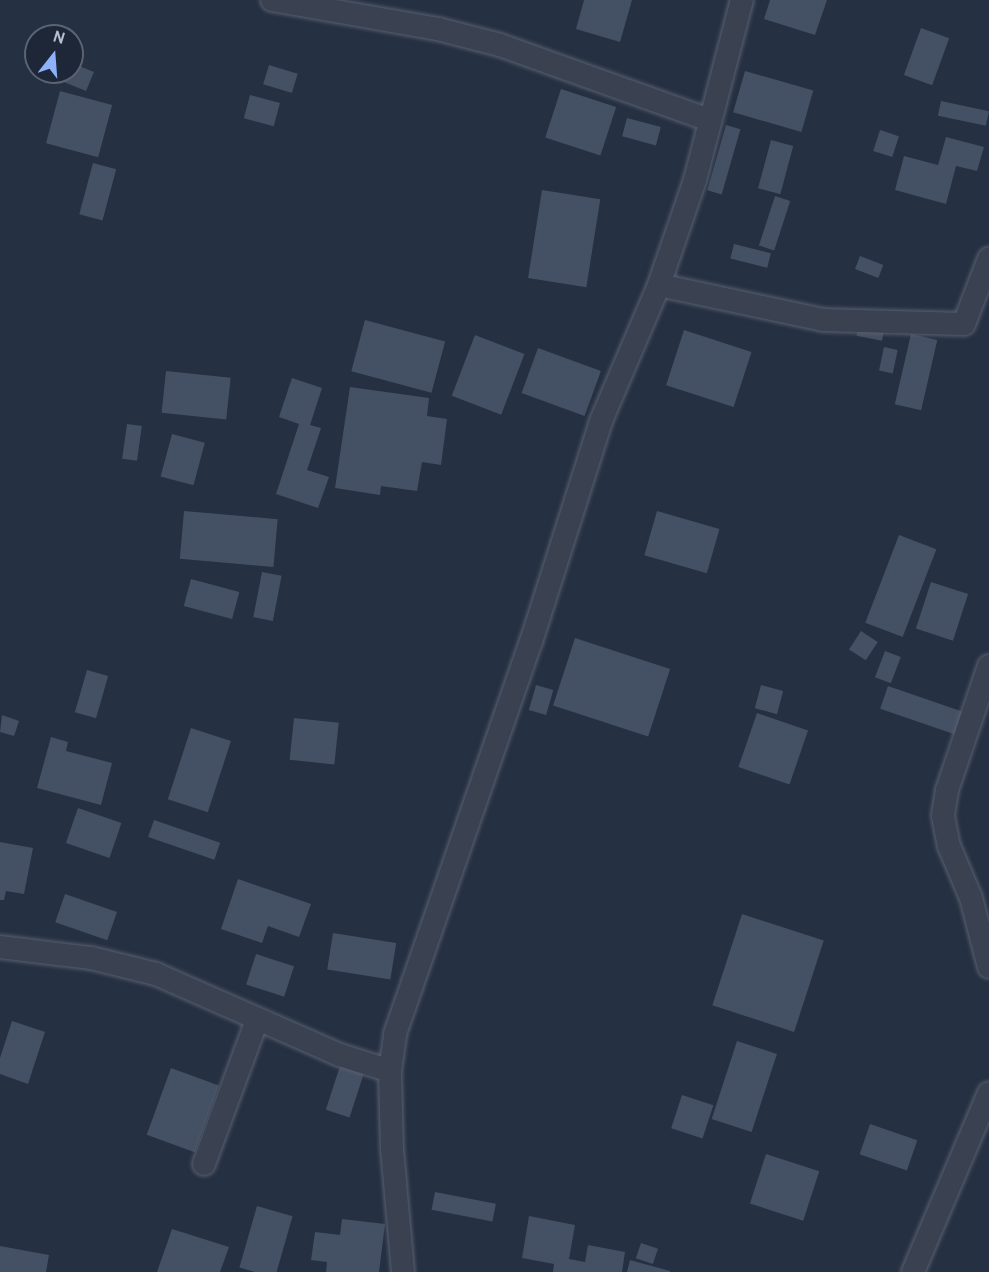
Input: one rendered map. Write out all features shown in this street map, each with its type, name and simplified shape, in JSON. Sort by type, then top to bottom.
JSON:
[{"type":"street","points":[[272,0],[438,29],[500,45],[709,120]]},
{"type":"street","points":[[403,1272],[392,1149],[390,1071],[395,1034],[424,944],[497,742],[601,421],[659,285],[695,180],[742,0]]},
{"type":"street","points":[[659,285],[823,320],[964,324],[989,259]]},
{"type":"street","points":[[989,666],[947,790],[943,816],[949,846],[971,898],[989,968]]},
{"type":"street","points":[[0,946],[91,957],[156,974],[257,1020],[372,1068],[390,1071]]},
{"type":"street","points":[[204,1164],[257,1020]]},
{"type":"street","points":[[913,1272],[989,1093]]},
{"type":"building","points":[[584,0],[632,0],[620,42],[576,29]]},
{"type":"building","points":[[770,0],[827,0],[815,35],[764,19]]},
{"type":"building","points":[[921,28],[949,38],[932,85],[904,75]]},
{"type":"building","points":[[269,65],[298,74],[292,93],[263,84]]},
{"type":"building","points":[[84,68],[94,72],[86,91],[69,84],[84,84]]},
{"type":"building","points":[[745,71],[813,91],[801,132],[733,112]]},
{"type":"building","points":[[561,89],[616,107],[600,155],[545,138]]},
{"type":"building","points":[[60,91],[112,105],[98,157],[46,143]]},
{"type":"building","points":[[250,95],[280,103],[274,126],[244,118]]},
{"type":"building","points":[[941,101],[989,111],[986,126],[938,116]]},
{"type":"building","points":[[627,118],[661,127],[656,145],[622,136]]},
{"type":"building","points":[[726,125],[740,129],[722,195],[707,190]]},
{"type":"building","points":[[880,130],[899,136],[892,157],[873,151]]},
{"type":"building","points":[[946,137],[984,147],[977,171],[956,166],[946,204],[895,190],[904,156],[938,165]]},
{"type":"building","points":[[771,140],[793,146],[780,194],[758,188]]},
{"type":"building","points":[[93,163],[116,169],[102,220],[79,214]]},
{"type":"building","points":[[542,190],[600,199],[586,287],[528,278]]},
{"type":"building","points":[[775,196],[790,201],[774,250],[759,245]]},
{"type":"building","points":[[734,244],[771,253],[767,268],[730,259]]},
{"type":"building","points":[[860,256],[883,265],[878,278],[855,269]]},
{"type":"building","points":[[365,320],[445,341],[431,393],[351,371]]},
{"type":"building","points":[[859,323],[885,328],[882,341],[857,336]]},
{"type":"building","points":[[684,330],[752,352],[734,407],[666,385]]},
{"type":"building","points":[[911,334],[937,340],[921,410],[895,404]]},
{"type":"building","points":[[475,335],[524,354],[501,415],[452,396]]},
{"type":"building","points":[[884,347],[898,350],[893,373],[879,370]]},
{"type":"building","points":[[538,348],[601,371],[585,416],[522,393]]},
{"type":"building","points":[[166,371],[231,378],[226,420],[162,413]]},
{"type":"building","points":[[292,378],[322,388],[310,425],[321,428],[307,470],[329,477],[318,508],[276,494],[299,424],[279,417]]},
{"type":"building","points":[[350,387],[429,398],[427,416],[447,419],[441,465],[422,462],[417,491],[381,486],[380,495],[335,488]]},
{"type":"building","points":[[127,424],[142,426],[137,461],[122,459]]},
{"type":"building","points":[[172,434],[205,443],[193,485],[161,477]]},
{"type":"building","points":[[184,511],[278,519],[273,567],[180,559]]},
{"type":"building","points":[[657,511],[719,529],[707,573],[644,555]]},
{"type":"building","points":[[899,535],[936,549],[903,637],[865,623]]},
{"type":"building","points":[[262,572],[282,576],[273,621],[253,617]]},
{"type":"building","points":[[191,579],[239,592],[232,619],[184,606]]},
{"type":"building","points":[[931,582],[968,594],[953,641],[916,629]]},
{"type":"building","points":[[861,631],[878,642],[866,660],[849,649]]},
{"type":"building","points":[[575,638],[670,669],[648,736],[553,706]]},
{"type":"building","points":[[885,651],[901,657],[891,683],[875,677]]},
{"type":"building","points":[[87,670],[108,676],[96,718],[75,712]]},
{"type":"building","points":[[536,685],[553,690],[546,715],[529,710]]},
{"type":"building","points":[[761,685],[783,691],[777,714],[755,708]]},
{"type":"building","points":[[888,686],[966,713],[959,736],[880,709]]},
{"type":"building","points":[[757,713],[808,731],[790,784],[738,767]]},
{"type":"building","points":[[2,715],[19,721],[14,736],[0,732]]},
{"type":"building","points":[[294,718],[339,723],[334,764],[290,760]]},
{"type":"building","points":[[191,728],[231,741],[208,812],[168,799]]},
{"type":"building","points":[[51,737],[68,742],[66,751],[112,763],[101,805],[37,788]]},
{"type":"building","points":[[78,808],[121,823],[109,858],[66,843]]},
{"type":"building","points":[[154,820],[220,843],[214,860],[148,837]]},
{"type":"building","points":[[0,842],[33,848],[24,894],[6,891],[4,900],[0,900]]},
{"type":"building","points":[[238,879],[311,904],[299,937],[268,926],[262,943],[221,929]]},
{"type":"building","points":[[65,894],[117,912],[107,940],[55,922]]},
{"type":"building","points":[[742,914],[824,941],[794,1032],[712,1005]]},
{"type":"building","points":[[333,933],[396,943],[390,980],[327,970]]},
{"type":"building","points":[[256,954],[294,966],[284,997],[246,984]]},
{"type":"building","points":[[12,1021],[45,1032],[28,1084],[0,1074],[0,1058]]},
{"type":"building","points":[[737,1041],[777,1054],[752,1132],[712,1119]]},
{"type":"building","points":[[340,1066],[364,1074],[350,1117],[326,1110]]},
{"type":"building","points":[[171,1068],[219,1085],[195,1152],[147,1135]]},
{"type":"building","points":[[682,1095],[713,1105],[703,1138],[671,1128]]},
{"type":"building","points":[[870,1124],[917,1140],[907,1171],[860,1154]]},
{"type":"building","points":[[766,1154],[819,1171],[803,1221],[750,1203]]},
{"type":"building","points":[[435,1192],[496,1204],[492,1221],[432,1210]]},
{"type":"building","points":[[257,1206],[293,1216],[277,1272],[255,1272],[239,1268]]},
{"type":"building","points":[[529,1216],[575,1225],[569,1259],[585,1262],[588,1245],[625,1252],[622,1272],[553,1272],[554,1264],[522,1258]]},
{"type":"building","points":[[342,1219],[385,1224],[379,1272],[326,1272],[327,1262],[311,1260],[315,1232],[340,1235]]},
{"type":"building","points":[[172,1229],[229,1247],[220,1272],[157,1272]]},
{"type":"building","points":[[641,1243],[658,1249],[653,1264],[636,1258]]},
{"type":"building","points":[[0,1246],[49,1255],[46,1272],[0,1272]]},
{"type":"building","points":[[630,1260],[670,1271],[670,1272],[627,1272]]}]
